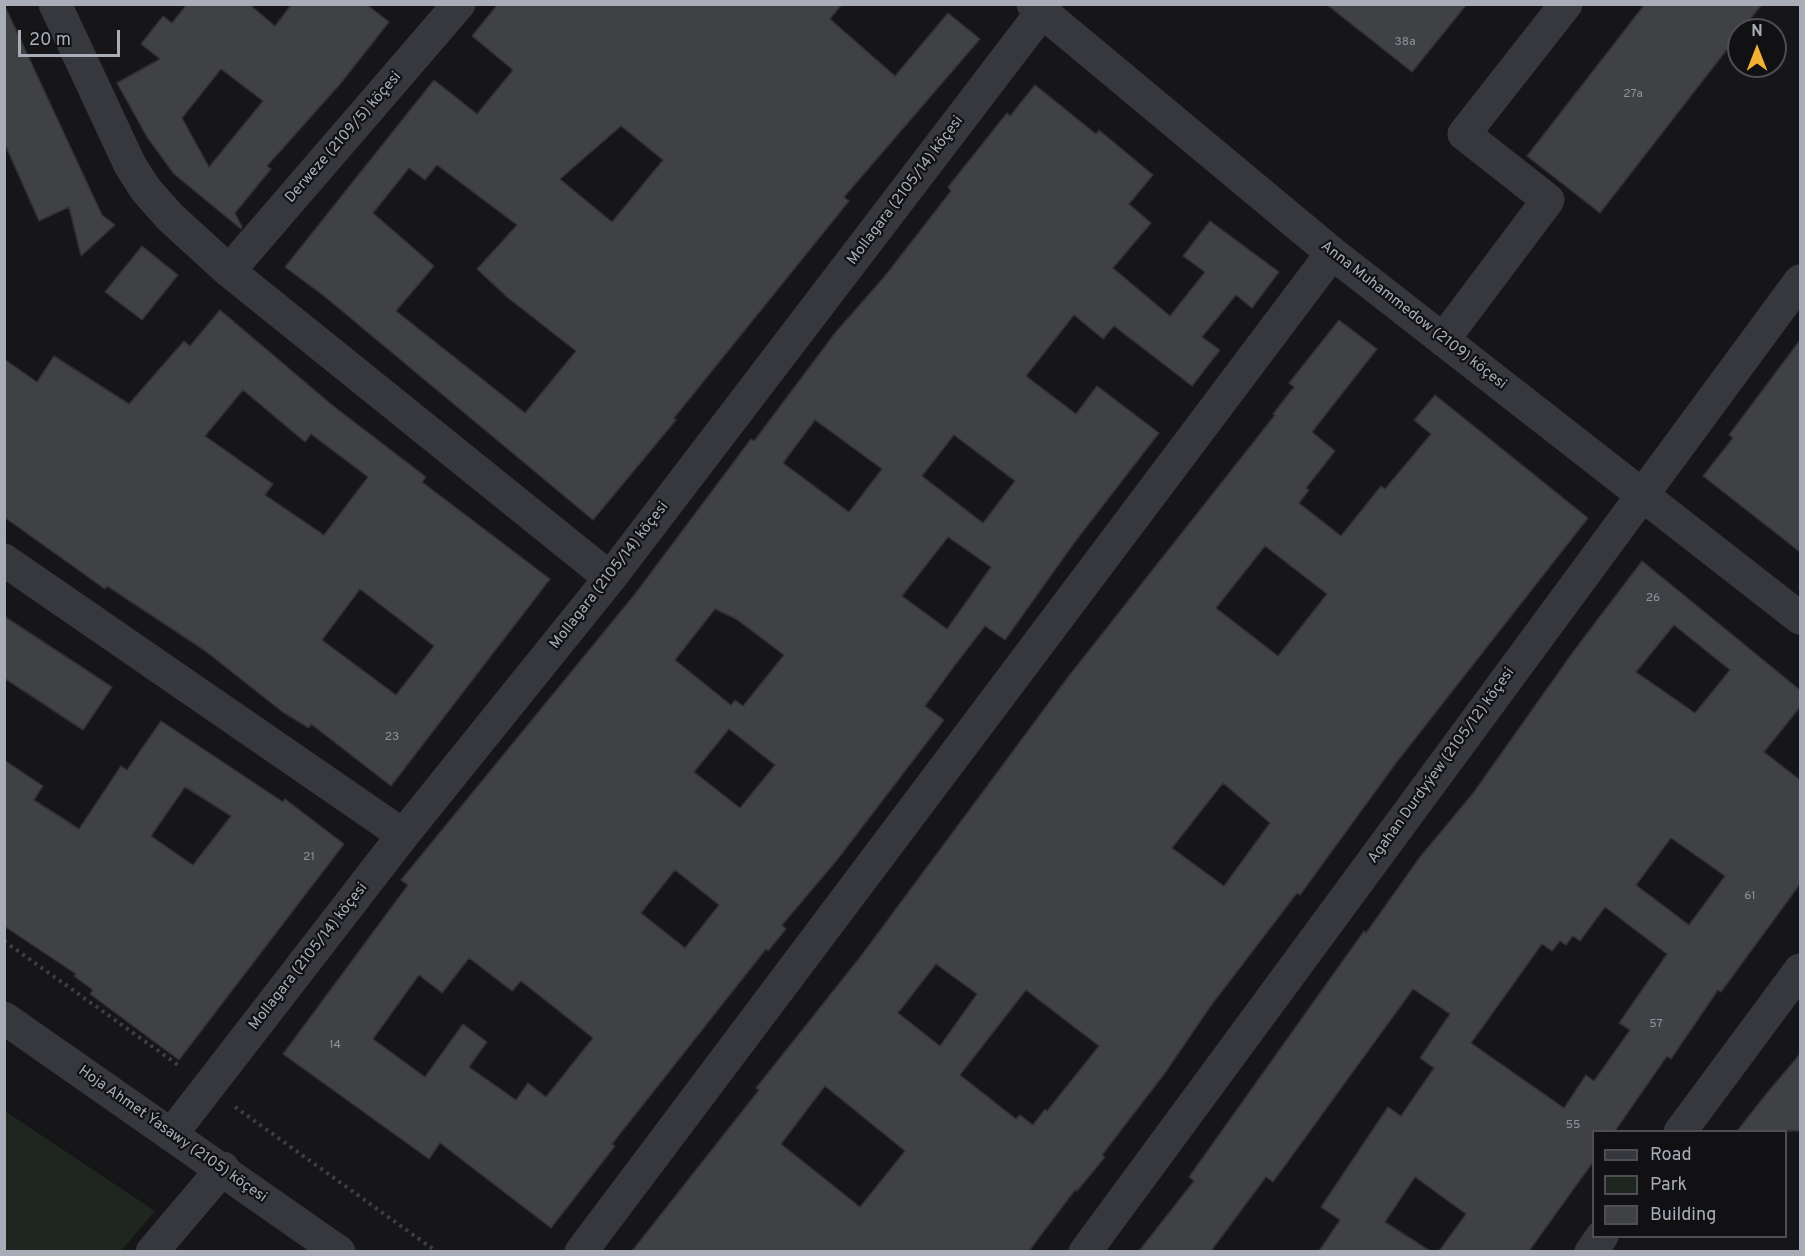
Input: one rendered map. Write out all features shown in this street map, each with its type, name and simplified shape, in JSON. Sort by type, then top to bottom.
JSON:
[{"type":"street","points":[[55,4],[130,165],[146,190],[170,217],[229,271],[610,578]]},
{"type":"street","name":"Derweze (2109/5) köçesi","points":[[229,271],[459,4]]},
{"type":"street","points":[[1443,340],[1548,200],[1464,134],[1566,4]]},
{"type":"street","name":"Anna Muhammedow (2109) köçesi","points":[[1038,8],[1332,253],[1800,618]]},
{"type":"street","name":"Mollagara (2105/14) köçesi","points":[[171,1135],[403,835],[610,578],[1038,8]]},
{"type":"street","points":[[581,1251],[1332,253]]},
{"type":"street","name":"Agahan Durdyýew (2105/12) köçesi","points":[[1085,1251],[1800,281]]},
{"type":"street","points":[[4,560],[403,835]]},
{"type":"street","points":[[1681,1130],[1800,970]]},
{"type":"street","name":"Hoja Ahmet Ýasawy (2105) köçesi","points":[[4,1018],[171,1135],[223,1168],[339,1251]]},
{"type":"street","points":[[152,1251],[223,1168]]},
{"type":"street","points":[[1591,1251],[1601,1238]]},
{"type":"green space","points":[[5,1111],[155,1211],[121,1251],[5,1251]]},
{"type":"building","points":[[4,4],[102,215],[115,225],[81,256],[69,207],[39,221],[4,142]]},
{"type":"building","points":[[187,4],[249,4],[275,26],[292,4],[366,4],[389,22],[341,83],[267,166],[271,169],[235,213],[241,229],[174,174],[147,137],[117,83],[160,59],[141,44],[163,16],[172,23]],"holes":[[[221,69],[263,101],[209,167],[182,118]]]},
{"type":"building","points":[[498,4],[842,4],[830,19],[895,76],[948,13],[980,39],[844,197],[849,201],[674,418],[676,420],[593,520],[324,296],[285,267],[434,80],[477,114],[513,70],[472,36]],"holes":[[[621,126],[663,160],[612,222],[560,179]],[[437,165],[517,225],[477,269],[507,297],[576,351],[525,413],[396,311],[434,266],[373,213],[409,168],[425,180]]]},
{"type":"building","points":[[1326,4],[1467,4],[1412,72]]},
{"type":"building","points":[[1645,4],[1762,4],[1751,18],[1727,18],[1727,49],[1600,213],[1527,156]]},
{"type":"building","points":[[1035,85],[1096,134],[1099,130],[1153,175],[1129,204],[1151,223],[1113,268],[1170,316],[1205,272],[1183,256],[1210,221],[1279,272],[1252,308],[1236,295],[1202,337],[1220,350],[1192,386],[1114,326],[1103,339],[1074,315],[1026,376],[1076,414],[1097,386],[1159,433],[1074,543],[1005,640],[985,626],[955,665],[925,706],[944,720],[837,860],[782,925],[786,929],[768,951],[766,949],[612,1144],[615,1146],[551,1228],[440,1143],[429,1159],[283,1054],[408,885],[401,880],[635,594],[751,439],[754,441],[835,333],[885,276],[951,191],[948,187],[1007,113],[1010,116]],"holes":[[[815,420],[882,469],[849,512],[783,463]],[[954,435],[1015,481],[983,523],[922,476]],[[948,537],[991,567],[947,629],[902,596]],[[715,609],[736,619],[784,655],[743,706],[735,700],[731,705],[675,660]],[[729,729],[775,765],[740,808],[694,772]],[[675,870],[719,905],[685,948],[641,913]],[[469,958],[512,991],[521,981],[593,1038],[546,1097],[528,1083],[516,1100],[469,1067],[487,1042],[463,1024],[425,1077],[373,1039],[419,975],[442,993]]]},
{"type":"building","points":[[142,246],[178,275],[142,320],[105,292]]},
{"type":"building","points":[[220,310],[332,405],[426,477],[422,482],[550,579],[391,786],[311,724],[309,728],[284,713],[204,650],[107,586],[105,589],[4,517],[4,359],[37,382],[54,356],[129,404],[184,341],[190,346]],"holes":[[[243,390],[305,442],[311,434],[368,477],[324,535],[265,495],[273,484],[205,436]],[[360,589],[434,646],[396,695],[322,640]]]},
{"type":"building","points":[[1339,320],[1377,349],[1312,432],[1335,451],[1306,488],[1309,490],[1299,503],[1341,536],[1381,486],[1385,489],[1431,434],[1414,420],[1435,395],[1588,518],[1396,763],[1300,895],[1297,893],[1210,1007],[1165,1073],[1102,1155],[1105,1157],[1077,1191],[1075,1190],[1029,1251],[632,1251],[759,1090],[756,1088],[861,956],[1068,677],[1275,415],[1273,414],[1294,387],[1289,383]],"holes":[[[1265,546],[1327,594],[1278,656],[1216,608]],[[1223,783],[1270,823],[1224,886],[1172,848]],[[936,964],[977,994],[940,1046],[898,1013]],[[1026,990],[1099,1046],[1033,1125],[1020,1115],[1016,1119],[960,1075]],[[825,1086],[905,1151],[860,1207],[781,1144]]]},
{"type":"building","points":[[1800,340],[1800,552],[1703,476],[1733,438],[1729,435]]},
{"type":"building","points":[[1642,561],[1800,690],[1800,707],[1764,752],[1800,780],[1800,884],[1721,992],[1718,990],[1671,1059],[1667,1056],[1616,1130],[1592,1130],[1592,1163],[1529,1251],[1439,1251],[1466,1214],[1415,1177],[1385,1222],[1430,1251],[1319,1251],[1340,1220],[1321,1207],[1388,1107],[1401,1116],[1434,1068],[1420,1058],[1450,1014],[1413,989],[1273,1182],[1266,1177],[1211,1251],[1139,1251],[1194,1181],[1189,1177],[1364,931],[1366,933],[1420,857],[1474,792],[1573,652]],"holes":[[[1674,625],[1730,670],[1695,713],[1636,672]],[[1671,838],[1725,876],[1689,925],[1636,885]],[[1605,907],[1667,954],[1619,1023],[1630,1030],[1594,1081],[1586,1075],[1564,1108],[1471,1043],[1542,944],[1552,951],[1560,941],[1566,945],[1573,936],[1580,941]]]},
{"type":"building","points":[[4,616],[112,687],[83,730],[4,678]]},
{"type":"building","points":[[161,721],[283,802],[285,799],[344,844],[179,1060],[90,994],[93,990],[74,976],[76,974],[4,926],[4,760],[43,786],[34,800],[79,829],[121,766],[127,770]],"holes":[[[185,787],[231,816],[193,865],[151,836]]]},
{"type":"building","points":[[1800,1054],[1800,1131],[1738,1130]]}]
